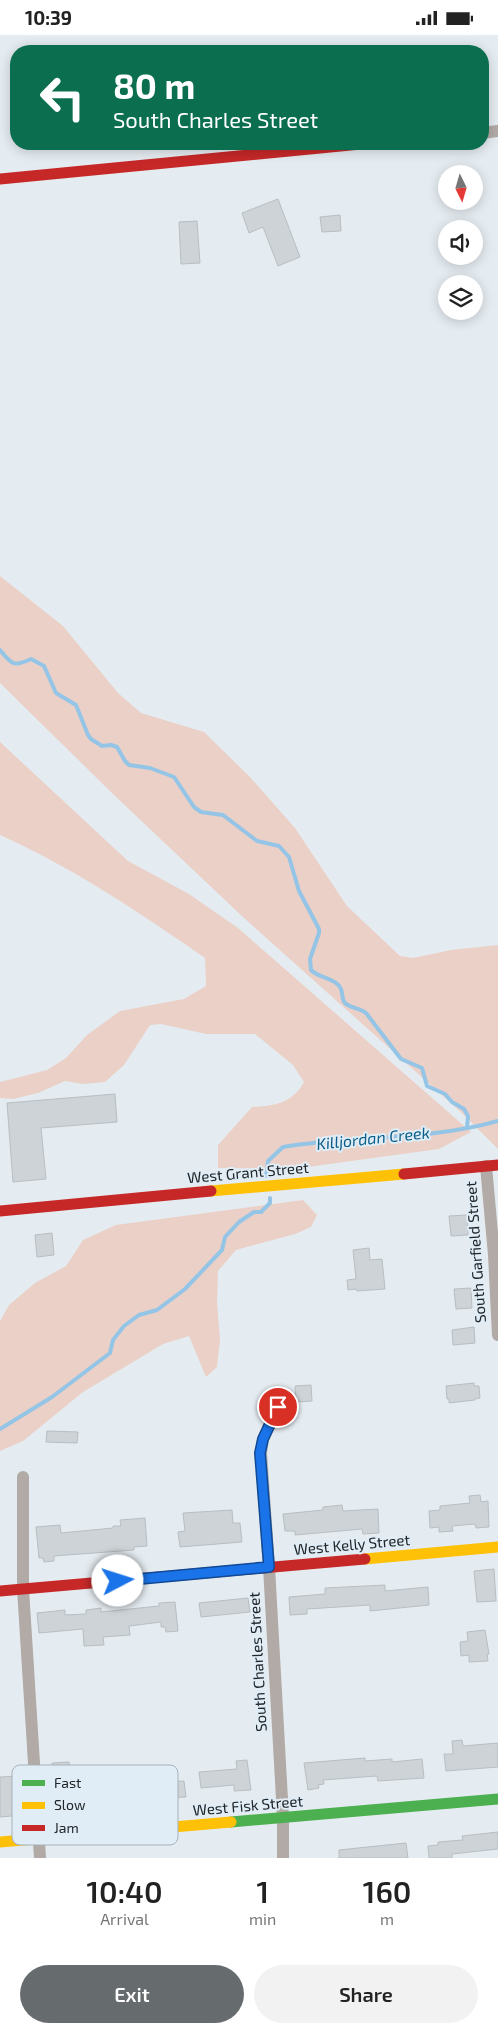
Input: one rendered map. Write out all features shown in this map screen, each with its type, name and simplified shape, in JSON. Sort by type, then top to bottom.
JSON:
[{"type":"street","points":[[0,179],[299,150]]},
{"type":"street","name":"West Grant Street","points":[[0,1211],[492,1165]]},
{"type":"street","name":"South Garfield Street","points":[[492,1165],[498,1335]]},
{"type":"street","name":"South Charles Street","points":[[278,1407],[263,1439],[260,1453],[269,1567],[283,1817],[283,1858]]},
{"type":"street","points":[[23,1477],[23,1589],[34,1765]]},
{"type":"street","name":"West Kelly Street","points":[[0,1591],[498,1547]]},
{"type":"street","name":"West Fisk Street","points":[[178,1826],[498,1799]]},
{"type":"street","points":[[39,1845],[40,1858]]},
{"type":"shaded area","points":[[0,576],[63,626],[118,693],[141,713],[204,732],[250,777],[295,828],[347,906],[400,956],[413,958],[451,950],[498,945],[498,1149],[463,1114],[244,918],[114,795],[0,683]]},
{"type":"shaded area","points":[[0,742],[128,861],[189,894],[238,928],[471,1132],[439,1149],[293,1169],[218,1168],[218,1145],[252,1107],[268,1106],[289,1099],[300,1089],[304,1082],[293,1065],[255,1034],[206,1034],[161,1024],[150,1025],[124,1065],[105,1082],[83,1084],[65,1081],[38,1093],[13,1099],[0,1098],[0,1082],[47,1070],[66,1058],[87,1035],[120,1011],[184,999],[206,986],[205,958],[131,908],[79,876],[0,835]]},
{"type":"shaded area","points":[[303,1200],[317,1215],[311,1227],[295,1234],[236,1250],[218,1271],[217,1302],[220,1340],[217,1367],[206,1377],[189,1336],[163,1344],[83,1392],[23,1441],[0,1451],[0,1321],[9,1305],[35,1283],[66,1266],[83,1240],[116,1225]]},
{"type":"building","points":[[278,199],[300,257],[278,266],[263,227],[249,233],[242,213]]},
{"type":"building","points":[[340,215],[341,231],[322,232],[320,217]]},
{"type":"building","points":[[197,221],[200,263],[181,264],[179,222]]},
{"type":"building","points":[[115,1094],[117,1122],[41,1128],[46,1179],[13,1182],[7,1103]]},
{"type":"building","points":[[467,1215],[468,1235],[451,1236],[449,1216]]},
{"type":"building","points":[[52,1233],[54,1255],[37,1257],[35,1235]]},
{"type":"building","points":[[369,1248],[370,1260],[382,1259],[385,1289],[348,1290],[347,1280],[356,1279],[353,1250]]},
{"type":"building","points":[[471,1288],[472,1308],[456,1309],[454,1289]]},
{"type":"building","points":[[474,1327],[475,1343],[453,1345],[452,1330]]},
{"type":"building","points":[[474,1383],[474,1386],[479,1386],[480,1398],[449,1403],[446,1386]]},
{"type":"building","points":[[311,1385],[312,1401],[296,1402],[295,1386]]},
{"type":"building","points":[[47,1431],[78,1432],[77,1443],[46,1442]]},
{"type":"building","points":[[480,1495],[481,1502],[488,1501],[489,1527],[476,1528],[475,1524],[452,1526],[453,1531],[439,1532],[439,1527],[430,1528],[429,1511],[440,1510],[440,1506],[470,1503],[469,1496]]},
{"type":"building","points":[[342,1505],[343,1511],[378,1509],[379,1533],[363,1534],[362,1529],[295,1535],[295,1531],[285,1531],[283,1514],[323,1510],[323,1507]]},
{"type":"building","points":[[232,1510],[233,1523],[240,1523],[242,1542],[180,1547],[178,1532],[185,1531],[183,1513]]},
{"type":"building","points":[[145,1518],[147,1546],[134,1547],[134,1550],[54,1556],[54,1561],[44,1562],[43,1558],[39,1558],[36,1527],[60,1525],[61,1533],[113,1528],[113,1526],[121,1526],[120,1520]]},
{"type":"building","points":[[494,1569],[496,1601],[477,1602],[474,1571]]},
{"type":"building","points":[[385,1585],[385,1591],[428,1587],[429,1605],[370,1611],[370,1605],[307,1609],[307,1614],[290,1615],[289,1597],[325,1594],[325,1588]]},
{"type":"building","points":[[248,1598],[250,1612],[201,1617],[199,1603]]},
{"type":"building","points":[[175,1602],[178,1631],[166,1632],[165,1627],[161,1627],[161,1622],[129,1626],[130,1635],[103,1637],[104,1645],[84,1646],[83,1629],[39,1633],[37,1613],[65,1610],[65,1615],[86,1614],[86,1610],[101,1608],[101,1612],[159,1606],[159,1603]]},
{"type":"building","points":[[485,1630],[489,1654],[487,1654],[488,1661],[469,1662],[469,1655],[461,1656],[460,1642],[468,1641],[467,1632]]},
{"type":"building","points":[[462,1740],[463,1746],[498,1743],[498,1767],[446,1771],[444,1754],[453,1754],[452,1741]]},
{"type":"building","points":[[365,1758],[365,1761],[392,1759],[392,1762],[422,1759],[424,1778],[378,1781],[377,1776],[323,1780],[324,1784],[318,1785],[319,1788],[308,1790],[304,1763]]},
{"type":"building","points":[[247,1760],[251,1790],[234,1791],[234,1785],[201,1788],[199,1772],[237,1769],[236,1761]]},
{"type":"building","points":[[69,1762],[69,1765],[52,1765],[52,1763]]},
{"type":"building","points":[[12,1776],[12,1816],[0,1817],[0,1777]]},
{"type":"building","points":[[178,1781],[184,1781],[186,1797],[178,1797]]},
{"type":"building","points":[[498,1832],[498,1849],[452,1854],[452,1858],[429,1858],[428,1846],[438,1845],[438,1842],[463,1840],[462,1836]]},
{"type":"building","points":[[406,1843],[408,1858],[339,1858],[339,1850]]},
{"type":"waterway","points":[[0,650],[11,662],[17,664],[31,659],[44,666],[56,693],[76,705],[91,739],[102,746],[111,745],[117,747],[129,765],[150,768],[174,777],[194,807],[201,812],[223,815],[257,841],[279,846],[289,857],[299,891],[319,929],[310,959],[311,970],[339,985],[345,1003],[366,1013],[401,1059],[422,1068],[427,1086],[445,1094],[452,1102],[464,1109],[468,1116],[467,1127]]},
{"type":"waterway","name":"Killjordan Creek","points":[[266,1176],[268,1161],[283,1147],[445,1132],[498,1121]]},
{"type":"waterway","name":"Killjordan Creek","points":[[0,1429],[52,1397],[110,1353],[113,1340],[124,1326],[139,1315],[157,1310],[185,1289],[222,1250],[225,1237],[239,1222],[254,1212],[261,1212],[270,1203],[270,1198]]},
{"type":"traffic: fast","points":[[231,1822],[498,1799]]},
{"type":"traffic: slow","points":[[211,1191],[404,1174]]},
{"type":"traffic: slow","points":[[365,1559],[498,1547]]},
{"type":"traffic: slow","points":[[178,1827],[231,1822]]},
{"type":"traffic: slow","points":[[0,1842],[12,1841]]},
{"type":"traffic: jam","points":[[0,179],[299,150]]},
{"type":"traffic: jam","points":[[404,1174],[498,1165]]},
{"type":"traffic: jam","points":[[0,1211],[211,1191]]},
{"type":"traffic: jam","points":[[0,1591],[365,1559]]},
{"type":"route","points":[[118,1581],[269,1567],[260,1453],[263,1439],[278,1407]]}]
